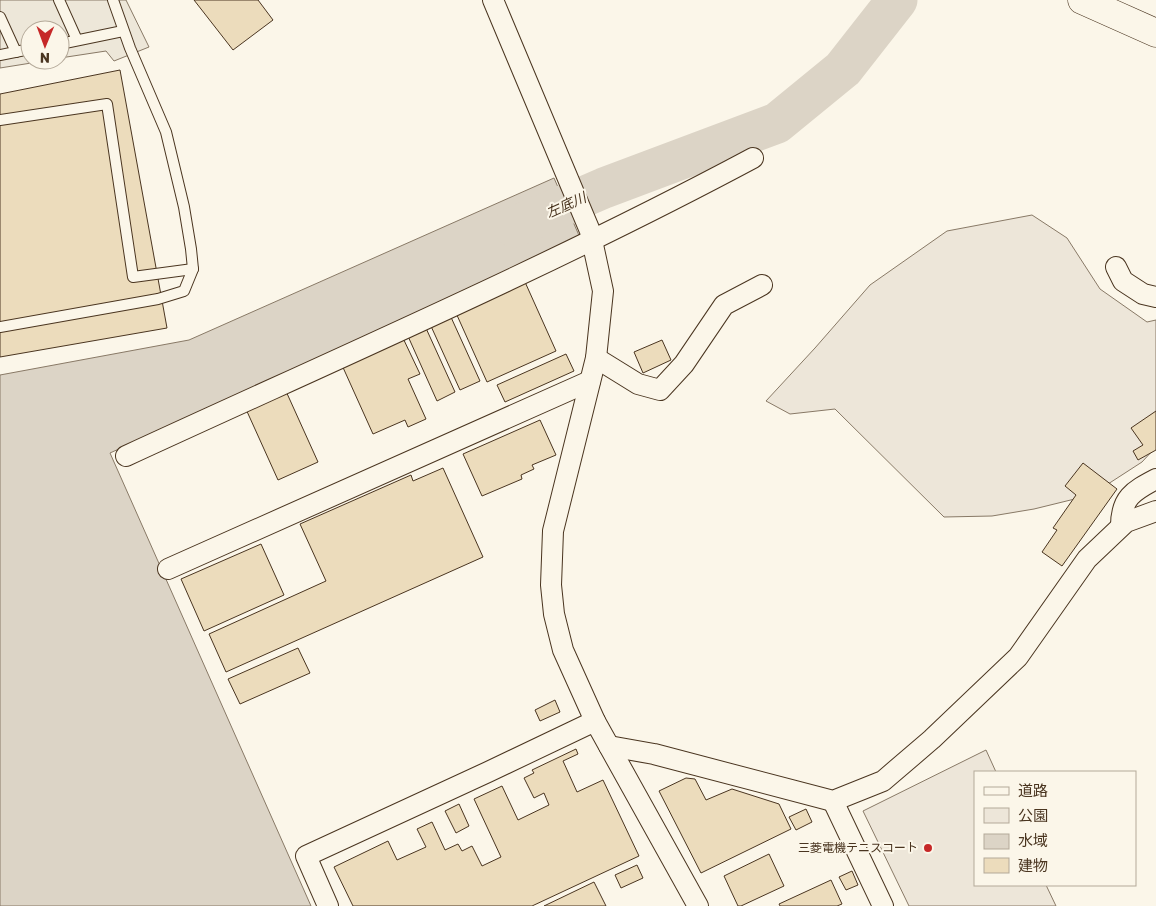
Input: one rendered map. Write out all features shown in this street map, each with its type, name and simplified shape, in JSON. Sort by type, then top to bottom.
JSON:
[{"type":"highway","points":[[1082,0],[1156,33]]},
{"type":"street","points":[[493,0],[591,236],[603,291],[596,358],[553,531],[551,585],[554,614],[563,650],[595,720],[698,906]]},
{"type":"street","points":[[126,456],[591,236],[670,202],[753,158]]},
{"type":"street","points":[[1116,267],[1123,281],[1143,294],[1156,297]]},
{"type":"street","points":[[596,358],[638,384],[660,390],[684,364],[724,305],[762,285]]},
{"type":"street","points":[[168,569],[590,381]]},
{"type":"street","points":[[1122,526],[1121,511],[1127,500],[1140,488],[1156,479]]},
{"type":"street","points":[[609,746],[654,754],[833,801],[883,781],[932,739],[1018,658],[1087,559],[1126,522],[1156,511]]},
{"type":"street","points":[[328,906],[306,856],[595,720]]},
{"type":"street","points":[[833,801],[883,906]]},
{"type":"lane","points":[[58,0],[77,40]]},
{"type":"lane","points":[[0,327],[158,299],[184,291],[193,268],[192,249],[184,207],[166,132],[123,32],[113,0]]},
{"type":"lane","points":[[0,17],[16,52]]},
{"type":"lane","points":[[70,42],[123,32]]},
{"type":"lane","points":[[0,55],[20,51]]},
{"type":"lane","points":[[0,120],[107,104],[133,276],[193,268]]},
{"type":"green space","points":[[1032,215],[1067,238],[1100,289],[1147,322],[1156,320],[1156,447],[1142,462],[1091,495],[1034,509],[992,516],[944,517],[835,409],[790,414],[766,401],[870,285],[947,231]]},
{"type":"green space","name":"三菱電機テニスコート","points":[[986,750],[996,771],[974,771],[974,886],[1046,886],[1056,906],[909,906],[863,811]]},
{"type":"shaded area","points":[[0,0],[126,0],[149,47],[114,61],[106,51],[70,56],[70,20],[20,20],[20,65],[0,68]]},
{"type":"water","points":[[554,178],[581,240],[110,453],[311,906],[0,906],[0,375],[189,340]]},
{"type":"building","points":[[194,0],[258,0],[273,20],[233,50]]},
{"type":"building","points":[[120,70],[167,328],[0,357],[0,94]]},
{"type":"building","points":[[525,282],[556,351],[487,382],[456,313]]},
{"type":"building","points":[[450,315],[480,381],[460,390],[430,324]]},
{"type":"building","points":[[425,326],[455,392],[437,401],[407,334]]},
{"type":"building","points":[[402,336],[420,374],[408,379],[426,419],[408,427],[405,420],[373,434],[341,363]]},
{"type":"building","points":[[662,340],[671,360],[643,373],[634,352]]},
{"type":"building","points":[[566,354],[574,371],[505,402],[497,385]]},
{"type":"building","points":[[285,389],[318,462],[278,480],[245,407]]},
{"type":"building","points":[[1156,411],[1156,450],[1138,460],[1133,451],[1143,445],[1131,428]]},
{"type":"building","points":[[540,420],[556,455],[532,465],[534,469],[521,475],[522,479],[482,496],[463,454]]},
{"type":"building","points":[[1083,463],[1117,489],[1062,566],[1042,552],[1057,530],[1053,528],[1076,495],[1065,486]]},
{"type":"building","points":[[443,468],[483,557],[226,672],[209,634],[326,581],[300,524],[411,475],[413,481]]},
{"type":"building","points":[[261,544],[284,595],[204,631],[181,579]]},
{"type":"building","points":[[298,648],[310,673],[240,704],[228,679]]},
{"type":"building","points":[[555,700],[560,712],[540,721],[535,710]]},
{"type":"building","points":[[576,749],[578,754],[563,761],[577,792],[603,780],[639,856],[532,906],[353,906],[334,867],[388,841],[397,860],[426,847],[417,829],[432,822],[445,850],[458,844],[462,851],[472,846],[482,866],[501,857],[474,799],[502,786],[518,820],[549,805],[544,793],[534,798],[524,778],[534,773],[532,770]]},
{"type":"building","points":[[686,778],[695,779],[706,800],[732,789],[779,804],[791,829],[701,873],[659,791]]},
{"type":"building","points":[[459,804],[469,826],[456,833],[445,811]]},
{"type":"building","points":[[806,809],[812,822],[796,830],[789,817]]},
{"type":"building","points":[[769,854],[784,886],[738,906],[724,876]]},
{"type":"building","points":[[637,865],[643,878],[621,888],[615,875]]},
{"type":"building","points":[[852,871],[858,885],[846,890],[839,877]]},
{"type":"building","points":[[831,880],[842,904],[837,906],[780,906],[779,904]]},
{"type":"building","points":[[594,882],[606,906],[544,906]]},
{"type":"waterway","name":"左底川","points":[[514,227],[604,188],[777,123],[843,69],[897,0]]},
{"type":"place","name":"三菱電機テニスコート","points":[[928,848]]}]
